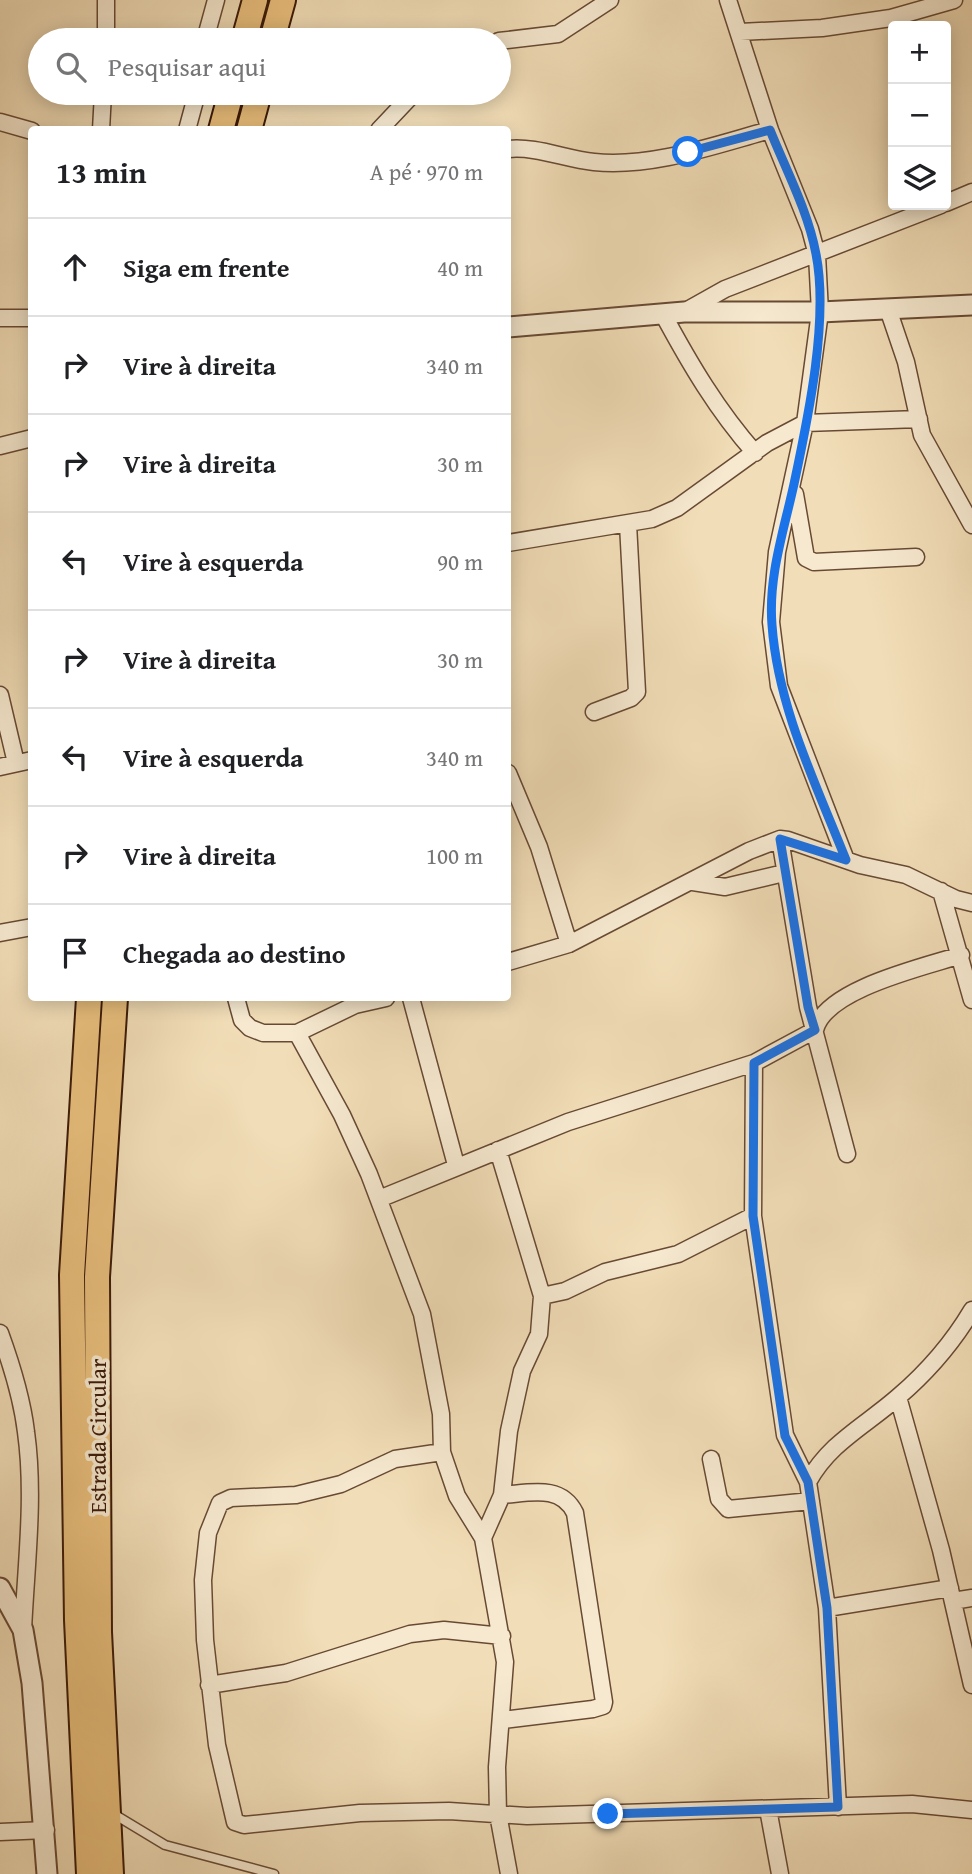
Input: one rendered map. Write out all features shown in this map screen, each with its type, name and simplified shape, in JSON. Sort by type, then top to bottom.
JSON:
[{"type":"main road","points":[[247,28],[255,0]]},
{"type":"main road","points":[[275,28],[283,0]]},
{"type":"main road","points":[[222,126],[228,105]]},
{"type":"main road","points":[[250,126],[256,105]]},
{"type":"main road","name":"Estrada Circular","points":[[89,1001],[72,1275],[78,1632],[89,1874]]},
{"type":"main road","name":"Estrada Circular","points":[[111,1874],[99,1632],[97,1277],[115,1001]]},
{"type":"street","points":[[106,0],[106,28]]},
{"type":"street","points":[[208,28],[216,0]]},
{"type":"street","points":[[511,40],[558,34],[610,0]]},
{"type":"street","points":[[728,0],[770,130],[810,229],[817,256],[820,312],[805,424],[777,552],[771,622],[779,686],[846,860]]},
{"type":"street","points":[[740,32],[822,28],[891,18],[954,0]]},
{"type":"street","points":[[101,126],[102,105]]},
{"type":"street","points":[[188,126],[194,105]]},
{"type":"street","points":[[383,126],[403,105]]},
{"type":"street","points":[[0,122],[28,130]]},
{"type":"street","points":[[511,149],[595,162],[636,161],[688,152],[770,130]]},
{"type":"street","points":[[951,201],[972,192]]},
{"type":"street","points":[[684,312],[725,289],[817,256],[907,211]]},
{"type":"street","points":[[511,327],[684,312],[820,312],[972,305]]},
{"type":"street","points":[[888,309],[906,362],[919,419],[936,464],[972,525]]},
{"type":"street","points":[[663,314],[714,404],[755,453]]},
{"type":"street","points":[[0,318],[28,318]]},
{"type":"street","points":[[511,544],[652,519],[677,508],[767,443],[805,424],[919,419]]},
{"type":"street","points":[[0,446],[28,439]]},
{"type":"street","points":[[793,486],[806,558],[814,562],[916,557]]},
{"type":"street","points":[[594,712],[631,698],[637,692],[628,524]]},
{"type":"street","points":[[0,695],[16,763]]},
{"type":"street","points":[[511,780],[539,847],[569,944]]},
{"type":"street","points":[[780,839],[784,873],[815,1030],[847,1154]]},
{"type":"street","points":[[511,961],[569,944],[749,851],[780,839],[906,875],[972,903]]},
{"type":"street","points":[[693,882],[725,887],[784,873]]},
{"type":"street","points":[[941,891],[972,1000]]},
{"type":"street","points":[[0,933],[28,928]]},
{"type":"street","points":[[379,1199],[456,1165],[568,1122],[754,1063],[815,1030],[818,1019],[847,996],[881,981],[961,955]]},
{"type":"street","points":[[237,1001],[242,1020],[250,1028],[264,1033],[297,1033],[355,1005],[373,1001]]},
{"type":"street","points":[[412,1001],[456,1165]]},
{"type":"street","points":[[297,1033],[342,1115],[379,1199],[422,1314],[441,1414],[442,1452],[457,1496],[483,1538],[505,1662],[503,1720],[497,1767],[499,1814],[509,1874]]},
{"type":"street","points":[[754,1063],[753,1216],[785,1436],[808,1482],[827,1608],[838,1807]]},
{"type":"street","points":[[483,1538],[502,1495],[509,1431],[522,1371],[539,1334],[542,1296],[498,1150]]},
{"type":"street","points":[[542,1296],[565,1291],[605,1272],[678,1254],[753,1216]]},
{"type":"street","points":[[808,1482],[819,1461],[836,1444],[898,1396],[959,1332],[972,1310]]},
{"type":"street","points":[[0,1334],[13,1369],[27,1434],[28,1496],[23,1630],[32,1683],[46,1830],[47,1874]]},
{"type":"street","points":[[898,1396],[972,1685]]},
{"type":"street","points":[[442,1452],[395,1459],[341,1484],[296,1495],[231,1498],[220,1503],[208,1533],[203,1580],[209,1685],[217,1745],[235,1822],[244,1825],[360,1813],[527,1816],[912,1804],[972,1810]]},
{"type":"street","points":[[711,1460],[719,1499],[729,1509],[810,1501]]},
{"type":"street","points":[[502,1495],[551,1492],[570,1501],[575,1513],[604,1702],[603,1706],[593,1709],[503,1720]]},
{"type":"street","points":[[0,1587],[23,1630]]},
{"type":"street","points":[[827,1608],[951,1595],[972,1598]]},
{"type":"street","points":[[209,1685],[286,1673],[410,1634],[444,1630],[502,1636]]},
{"type":"street","points":[[768,1809],[780,1874]]},
{"type":"street","points":[[0,1832],[46,1830]]},
{"type":"lane","points":[[107,1810],[165,1845],[274,1874]]},
{"type":"route","points":[[608,1814],[838,1807],[827,1608],[808,1482],[785,1436],[753,1216],[754,1063],[800,1041],[815,1030],[808,1007],[780,839],[846,860],[779,686],[771,622],[777,552],[805,424],[820,312],[817,256],[810,229],[770,130],[688,152]]}]
